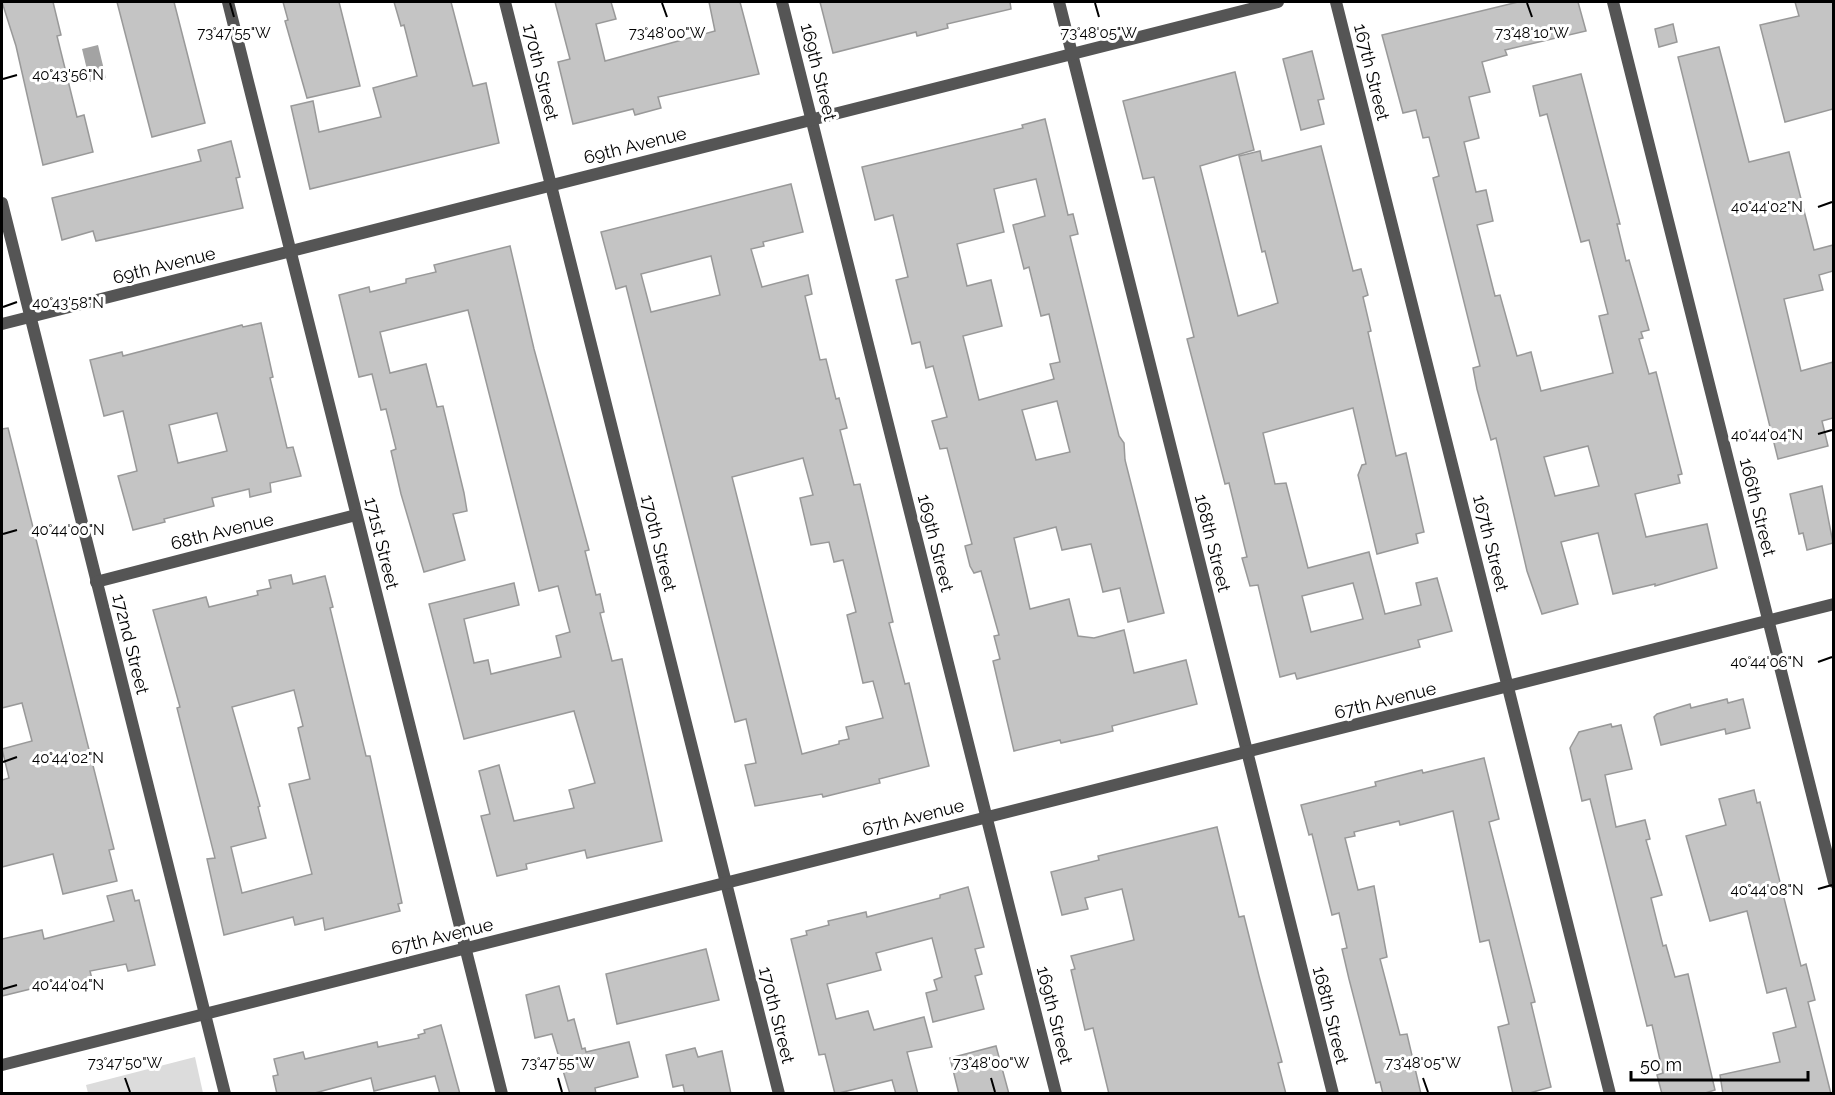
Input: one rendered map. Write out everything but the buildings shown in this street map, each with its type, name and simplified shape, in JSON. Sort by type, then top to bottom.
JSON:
[{"type":"street","name":"171st Street","points":[[228,2],[502,1094]]},
{"type":"street","name":"170th Street","points":[[505,2],[779,1094]]},
{"type":"street","name":"169th Street","points":[[782,2],[1056,1094]]},
{"type":"street","name":"168th Street","points":[[1059,2],[1333,1094]]},
{"type":"street","name":"69th Avenue","points":[[2,324],[1278,2]]},
{"type":"street","name":"167th Street","points":[[1336,2],[1610,1094]]},
{"type":"street","name":"166th Street","points":[[1613,2],[1833,882]]},
{"type":"street","name":"172nd Street","points":[[2,203],[225,1094]]},
{"type":"street","name":"68th Avenue","points":[[96,582],[356,515]]},
{"type":"street","name":"67th Avenue","points":[[2,1065],[1833,604]]},
{"type":"shaded area","points":[[98,45],[106,78],[90,82],[82,49]]},
{"type":"shaded area","points":[[195,1057],[203,1093],[88,1093],[86,1085]]}]
